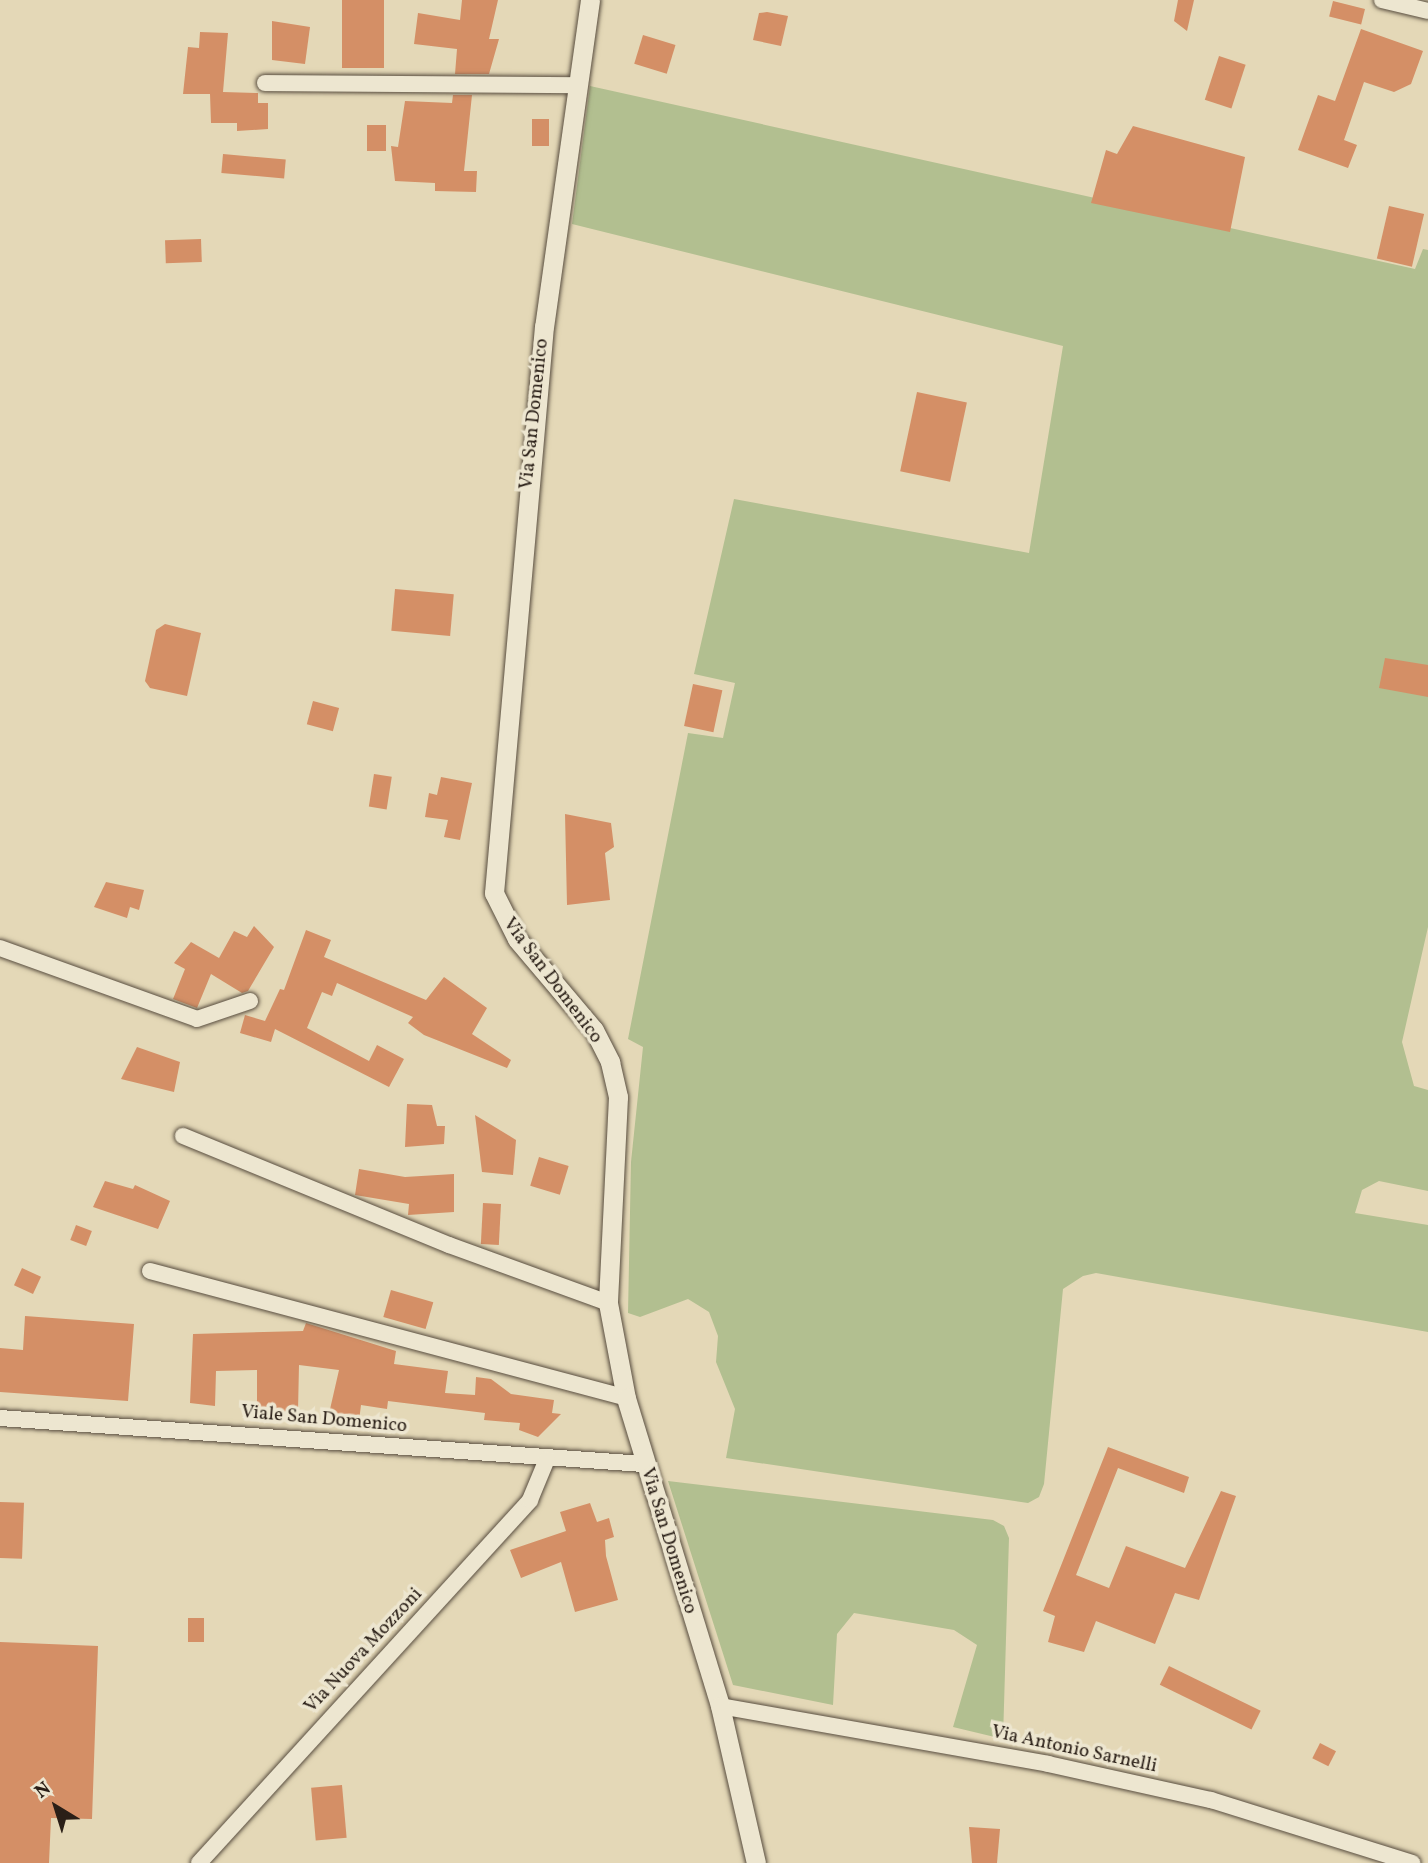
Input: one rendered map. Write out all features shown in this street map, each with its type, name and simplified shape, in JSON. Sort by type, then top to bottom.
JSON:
[{"type":"street","name":"Via San Domenico","points":[[590,0],[575,85],[542,340],[494,893],[517,939],[594,1030],[610,1062],[618,1097],[608,1303],[626,1398],[720,1706],[756,1863]]},
{"type":"street","points":[[1382,0],[1428,11]]},
{"type":"street","points":[[265,83],[575,85]]},
{"type":"street","points":[[0,948],[197,1019],[250,1001]]},
{"type":"street","points":[[183,1136],[608,1303]]},
{"type":"street","points":[[150,1271],[626,1398]]},
{"type":"street","name":"Viale San Domenico","points":[[0,1418],[644,1464]]},
{"type":"street","name":"Via Nuova Mozzoni","points":[[199,1863],[530,1500],[547,1459]]},
{"type":"street","name":"Via Antonio Sarnelli","points":[[720,1706],[1048,1764],[1211,1800],[1412,1863]]},
{"type":"green space","points":[[590,86],[1415,269],[1423,249],[1428,250],[1428,927],[1402,1042],[1414,1086],[1428,1090],[1428,1191],[1379,1181],[1362,1190],[1355,1213],[1428,1225],[1428,1332],[1096,1273],[1083,1276],[1063,1289],[1044,1484],[1039,1497],[1028,1503],[726,1458],[735,1409],[716,1362],[718,1336],[709,1312],[688,1299],[640,1317],[628,1313],[631,1162],[643,1047],[628,1039],[688,733],[723,738],[735,683],[694,674],[734,499],[1029,553],[1063,346],[572,224]]},
{"type":"green space","points":[[668,1481],[993,1520],[1004,1526],[1009,1538],[1003,1739],[953,1727],[977,1645],[954,1630],[854,1613],[837,1634],[833,1705],[733,1685]]},
{"type":"building","points":[[342,0],[384,0],[384,68],[342,68]]},
{"type":"building","points":[[462,0],[498,0],[489,39],[499,39],[489,74],[455,74],[457,49],[414,44],[418,13],[460,20]]},
{"type":"building","points":[[1178,0],[1194,0],[1187,31],[1174,21]]},
{"type":"building","points":[[1333,1],[1365,9],[1361,25],[1329,17]]},
{"type":"building","points":[[759,13],[788,16],[781,46],[753,40]]},
{"type":"building","points":[[272,21],[310,27],[305,64],[272,60]]},
{"type":"building","points":[[1361,29],[1423,51],[1411,84],[1394,92],[1364,82],[1344,140],[1357,145],[1348,168],[1298,150],[1318,95],[1335,101]]},
{"type":"building","points":[[200,32],[228,33],[223,92],[258,93],[258,103],[268,103],[268,129],[237,131],[237,123],[211,123],[210,94],[183,94],[188,47],[199,48]]},
{"type":"building","points":[[643,35],[676,45],[667,74],[634,64]]},
{"type":"building","points":[[1219,56],[1246,65],[1231,108],[1205,100]]},
{"type":"building","points":[[453,95],[472,95],[464,171],[477,171],[476,192],[435,191],[435,183],[395,181],[391,146],[398,147],[405,101],[452,103]]},
{"type":"building","points":[[532,119],[549,119],[549,146],[532,146]]},
{"type":"building","points":[[367,125],[386,125],[386,151],[367,151]]},
{"type":"building","points":[[1133,126],[1245,157],[1230,232],[1091,203],[1106,150],[1117,154]]},
{"type":"building","points":[[223,154],[286,159],[284,178],[221,173]]},
{"type":"building","points":[[1389,206],[1424,214],[1412,267],[1377,259]]},
{"type":"building","points":[[201,239],[202,262],[166,263],[165,240]]},
{"type":"building","points":[[917,392],[967,403],[950,482],[900,471]]},
{"type":"building","points":[[395,589],[454,594],[450,636],[391,631]]},
{"type":"building","points":[[165,624],[201,633],[187,696],[150,688],[145,681],[156,630]]},
{"type":"building","points":[[1385,658],[1428,665],[1428,697],[1379,688]]},
{"type":"building","points":[[693,684],[722,690],[713,732],[684,726]]},
{"type":"building","points":[[313,701],[339,708],[333,731],[307,724]]},
{"type":"building","points":[[374,774],[392,777],[387,809],[369,807]]},
{"type":"building","points":[[441,777],[472,783],[460,840],[444,837],[448,820],[425,817],[429,793],[437,795]]},
{"type":"building","points":[[565,814],[611,823],[614,847],[605,853],[610,900],[567,905]]},
{"type":"building","points":[[106,882],[144,890],[139,910],[130,907],[127,918],[94,907]]},
{"type":"building","points":[[254,926],[274,947],[248,991],[242,993],[211,974],[197,1008],[173,999],[185,969],[174,963],[191,942],[219,958],[234,931],[247,937]]},
{"type":"building","points":[[306,930],[331,940],[324,957],[426,1000],[444,977],[487,1008],[472,1034],[511,1060],[507,1068],[424,1035],[408,1023],[413,1017],[337,983],[332,996],[322,992],[307,1028],[369,1061],[377,1045],[404,1059],[389,1087],[275,1029],[271,1042],[240,1033],[245,1015],[265,1021],[280,989],[284,990]]},
{"type":"building","points":[[137,1047],[180,1062],[174,1092],[121,1079]]},
{"type":"building","points":[[407,1104],[432,1105],[437,1126],[445,1126],[444,1144],[405,1147]]},
{"type":"building","points":[[475,1115],[516,1140],[513,1175],[482,1172]]},
{"type":"building","points":[[539,1157],[569,1166],[560,1195],[530,1186]]},
{"type":"building","points":[[359,1169],[405,1177],[454,1174],[454,1212],[408,1215],[409,1204],[355,1195]]},
{"type":"building","points":[[105,1181],[133,1189],[135,1185],[170,1201],[158,1229],[93,1207]]},
{"type":"building","points":[[483,1203],[501,1204],[499,1245],[481,1244]]},
{"type":"building","points":[[76,1225],[92,1231],[86,1246],[70,1240]]},
{"type":"building","points":[[22,1268],[41,1277],[33,1294],[14,1285]]},
{"type":"building","points":[[391,1290],[433,1302],[426,1329],[383,1317]]},
{"type":"building","points":[[25,1316],[134,1324],[128,1401],[0,1392],[0,1348],[23,1350]]},
{"type":"building","points":[[306,1323],[396,1351],[394,1364],[448,1371],[445,1393],[475,1395],[476,1377],[491,1379],[511,1394],[554,1400],[552,1413],[561,1414],[538,1437],[519,1430],[520,1423],[484,1420],[485,1413],[388,1401],[387,1409],[361,1405],[359,1421],[328,1418],[339,1370],[299,1365],[298,1411],[257,1413],[257,1370],[216,1371],[215,1406],[190,1403],[193,1334],[303,1331]]},
{"type":"building","points":[[1108,1447],[1189,1477],[1184,1493],[1118,1468],[1076,1575],[1109,1588],[1126,1546],[1185,1568],[1221,1491],[1236,1496],[1199,1600],[1175,1593],[1155,1644],[1096,1621],[1084,1652],[1048,1642],[1055,1616],[1043,1611]]},
{"type":"building","points":[[0,1502],[24,1503],[22,1559],[0,1558]]},
{"type":"building","points":[[590,1503],[597,1522],[609,1518],[614,1537],[605,1540],[606,1556],[618,1600],[575,1612],[561,1562],[521,1578],[510,1550],[566,1531],[560,1512]]},
{"type":"building","points":[[188,1618],[204,1618],[204,1642],[188,1642]]},
{"type":"building","points":[[0,1642],[98,1646],[92,1819],[51,1818],[49,1863],[0,1863]]},
{"type":"building","points":[[1169,1666],[1261,1711],[1251,1730],[1160,1685]]},
{"type":"building","points":[[1320,1743],[1336,1751],[1328,1766],[1312,1758]]},
{"type":"building","points":[[342,1785],[347,1838],[316,1841],[311,1788]]},
{"type":"building","points":[[969,1827],[1000,1829],[997,1863],[972,1863]]}]
